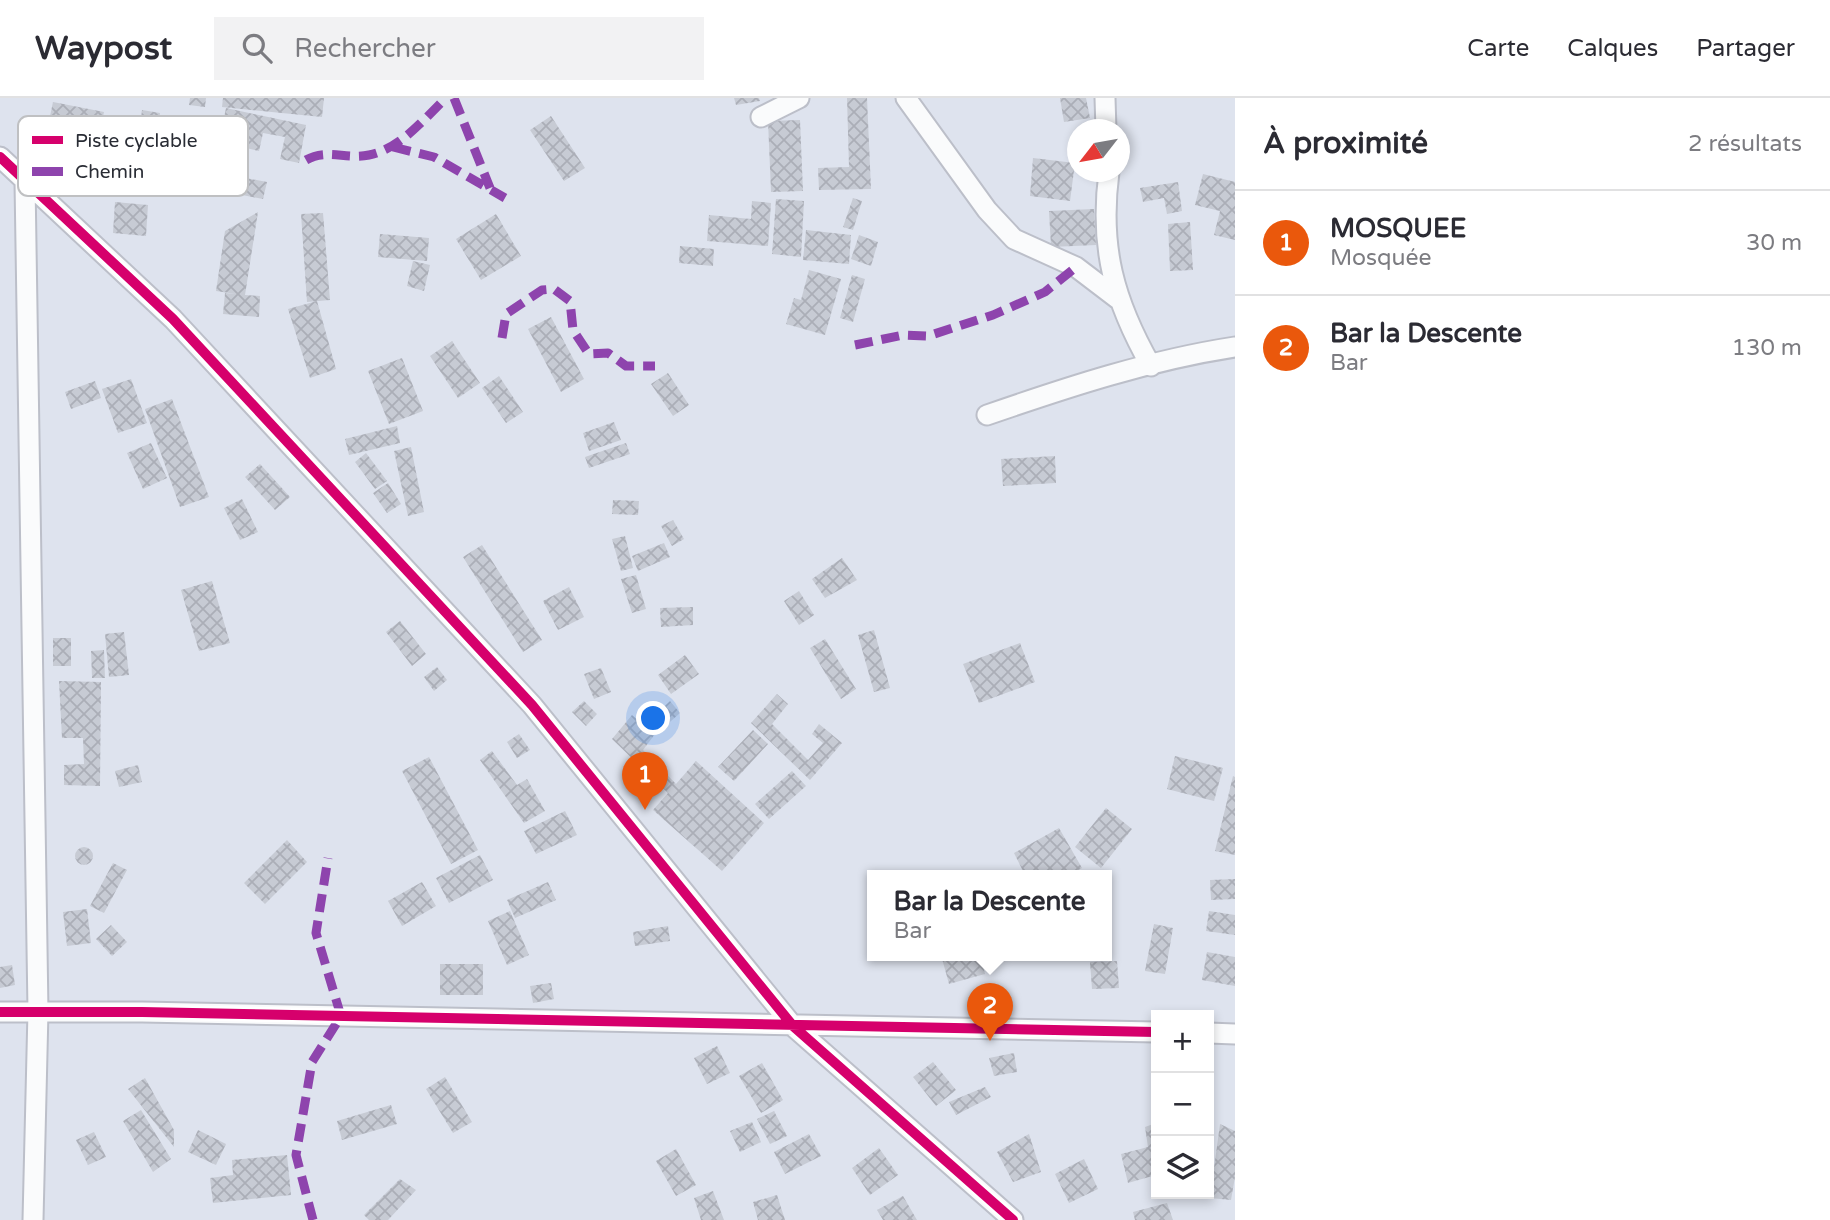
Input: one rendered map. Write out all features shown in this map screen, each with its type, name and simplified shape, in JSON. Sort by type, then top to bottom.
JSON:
[{"type":"street","points":[[761,117],[799,98]]},
{"type":"street","points":[[906,98],[987,210],[1014,239],[1076,267],[1118,299]]},
{"type":"street","points":[[1105,98],[1106,119]]},
{"type":"street","points":[[0,157],[18,175]]},
{"type":"street","points":[[1108,182],[1105,243],[1118,299],[1151,366]]},
{"type":"street","points":[[25,196],[38,1011],[33,1220]]},
{"type":"street","points":[[40,196],[173,319],[533,705],[793,1026],[1013,1220]]},
{"type":"street","points":[[987,415],[1092,379],[1151,366],[1189,354],[1235,346]]},
{"type":"street","points":[[0,1012],[1151,1032]]},
{"type":"street","points":[[1214,1033],[1235,1034]]},
{"type":"building","points":[[190,98],[206,98],[205,107],[189,105]]},
{"type":"building","points":[[223,98],[324,98],[322,117],[222,107]]},
{"type":"building","points":[[734,98],[759,98],[760,101],[736,105]]},
{"type":"building","points":[[847,98],[867,98],[871,189],[819,190],[818,168],[849,167]]},
{"type":"building","points":[[1060,98],[1086,98],[1090,118],[1067,119],[1064,122]]},
{"type":"building","points":[[53,102],[104,112],[103,116],[50,116]]},
{"type":"building","points":[[226,108],[306,125],[299,163],[280,159],[285,137],[263,133],[259,151],[248,149],[248,116],[224,116]]},
{"type":"building","points":[[142,110],[160,113],[160,116],[141,116]]},
{"type":"building","points":[[551,116],[585,168],[564,181],[530,130]]},
{"type":"building","points":[[800,120],[803,191],[771,192],[768,121]]},
{"type":"building","points":[[1033,158],[1067,162],[1067,182],[1072,182],[1070,201],[1030,196]]},
{"type":"building","points":[[1203,174],[1235,182],[1235,240],[1214,235],[1220,211],[1195,205]]},
{"type":"building","points":[[248,178],[267,182],[263,199],[248,196]]},
{"type":"building","points":[[1178,182],[1182,211],[1167,214],[1164,198],[1143,202],[1140,188]]},
{"type":"building","points":[[853,198],[862,201],[853,230],[843,227]]},
{"type":"building","points":[[776,199],[804,201],[801,257],[772,254]]},
{"type":"building","points":[[752,201],[771,203],[768,246],[707,241],[709,215],[751,219]]},
{"type":"building","points":[[115,202],[148,205],[146,236],[113,233]]},
{"type":"building","points":[[1094,209],[1096,245],[1051,247],[1049,211]]},
{"type":"building","points":[[258,212],[245,295],[260,296],[259,317],[223,314],[225,293],[236,294],[216,291],[225,231]]},
{"type":"building","points":[[323,213],[330,300],[307,302],[301,214]]},
{"type":"building","points":[[496,214],[521,256],[481,280],[456,239]]},
{"type":"building","points":[[1190,222],[1193,270],[1170,271],[1168,224]]},
{"type":"building","points":[[806,230],[851,235],[849,264],[803,260]]},
{"type":"building","points":[[380,234],[429,238],[427,261],[378,257]]},
{"type":"building","points":[[859,235],[878,242],[871,266],[851,259]]},
{"type":"building","points":[[680,246],[714,249],[713,266],[679,263]]},
{"type":"building","points":[[413,261],[430,265],[424,291],[407,286]]},
{"type":"building","points":[[809,270],[841,279],[825,335],[786,324],[794,298],[801,300]]},
{"type":"building","points":[[852,275],[865,279],[853,322],[840,318]]},
{"type":"building","points":[[317,301],[336,369],[310,378],[288,309]]},
{"type":"building","points":[[551,317],[584,379],[561,392],[528,329]]},
{"type":"building","points":[[452,341],[480,383],[458,398],[430,356]]},
{"type":"building","points":[[402,358],[423,411],[389,424],[368,371]]},
{"type":"building","points":[[668,373],[689,405],[673,416],[651,384]]},
{"type":"building","points":[[499,376],[523,412],[506,423],[482,388]]},
{"type":"building","points":[[131,379],[147,423],[118,433],[102,389]]},
{"type":"building","points":[[95,381],[101,398],[71,409],[65,392]]},
{"type":"building","points":[[172,399],[209,497],[180,507],[145,409]]},
{"type":"building","points":[[614,422],[621,440],[589,451],[583,433]]},
{"type":"building","points":[[397,426],[400,443],[349,455],[345,439]]},
{"type":"building","points":[[151,443],[167,478],[143,489],[127,453]]},
{"type":"building","points":[[626,443],[630,454],[589,468],[585,457]]},
{"type":"building","points":[[411,447],[424,512],[408,516],[394,451]]},
{"type":"building","points":[[366,453],[387,481],[375,489],[355,462]]},
{"type":"building","points":[[1055,456],[1056,483],[1003,486],[1001,459]]},
{"type":"building","points":[[260,464],[290,497],[275,510],[245,477]]},
{"type":"building","points":[[388,483],[401,504],[387,513],[373,493]]},
{"type":"building","points":[[242,499],[258,532],[240,540],[224,508]]},
{"type":"building","points":[[613,500],[639,501],[638,515],[612,514]]},
{"type":"building","points":[[673,520],[684,539],[672,546],[661,526]]},
{"type":"building","points":[[625,536],[633,568],[621,571],[612,539]]},
{"type":"building","points":[[664,543],[670,557],[638,571],[632,556]]},
{"type":"building","points":[[482,545],[542,640],[523,652],[463,557]]},
{"type":"building","points":[[842,558],[857,580],[825,598],[812,579]]},
{"type":"building","points":[[636,575],[646,609],[632,613],[621,579]]},
{"type":"building","points":[[212,581],[230,643],[199,651],[181,590]]},
{"type":"building","points":[[569,587],[584,617],[558,630],[543,601]]},
{"type":"building","points":[[799,591],[814,615],[799,625],[784,601]]},
{"type":"building","points":[[693,607],[693,625],[661,627],[660,608]]},
{"type":"building","points":[[400,621],[426,654],[412,666],[386,632]]},
{"type":"building","points":[[874,630],[890,688],[874,692],[858,635]]},
{"type":"building","points":[[124,632],[129,675],[109,677],[105,634]]},
{"type":"building","points":[[53,638],[71,638],[71,666],[53,666]]},
{"type":"building","points":[[825,639],[856,689],[841,699],[810,648]]},
{"type":"building","points":[[1020,643],[1035,682],[979,703],[963,664]]},
{"type":"building","points":[[104,650],[105,678],[92,678],[91,651]]},
{"type":"building","points":[[685,655],[699,674],[671,694],[658,675]]},
{"type":"building","points":[[437,667],[447,680],[434,691],[424,677]]},
{"type":"building","points":[[601,668],[611,692],[594,699],[584,674]]},
{"type":"building","points":[[59,681],[101,682],[100,786],[64,785],[64,765],[84,764],[83,738],[62,738]]},
{"type":"building","points":[[777,694],[788,704],[772,724],[808,760],[823,743],[812,734],[819,724],[842,743],[810,780],[751,723]]},
{"type":"building","points":[[584,701],[597,714],[586,726],[572,712]]},
{"type":"building","points":[[670,701],[680,713],[662,729],[652,718]]},
{"type":"building","points":[[632,715],[655,734],[643,750],[676,784],[696,761],[764,823],[722,871],[653,810],[668,793],[612,739]]},
{"type":"building","points":[[753,730],[768,744],[734,781],[718,767]]},
{"type":"building","points":[[519,734],[530,750],[517,758],[507,742]]},
{"type":"building","points":[[492,751],[517,785],[527,779],[545,811],[524,823],[480,760]]},
{"type":"building","points":[[1175,756],[1223,768],[1214,801],[1167,789]]},
{"type":"building","points":[[429,757],[478,850],[451,864],[402,771]]},
{"type":"building","points":[[138,765],[142,782],[119,787],[115,771]]},
{"type":"building","points":[[792,771],[806,786],[769,819],[755,804]]},
{"type":"building","points":[[1233,776],[1235,777],[1235,855],[1215,851]]},
{"type":"building","points":[[1106,808],[1132,829],[1101,868],[1075,847]]},
{"type":"building","points":[[565,811],[577,835],[536,854],[524,831]]},
{"type":"building","points":[[1059,828],[1082,868],[1022,870],[1014,853]]},
{"type":"building","points":[[287,840],[307,862],[265,904],[244,883]]},
{"type":"building","points":[[80,847],[88,847],[93,856],[91,863],[80,865],[75,860],[75,852]]},
{"type":"building","points":[[480,855],[493,880],[449,903],[436,878]]},
{"type":"building","points":[[113,863],[127,870],[104,913],[90,906]]},
{"type":"building","points":[[1235,879],[1235,899],[1211,900],[1210,880]]},
{"type":"building","points":[[422,882],[436,906],[402,926],[388,901]]},
{"type":"building","points":[[548,882],[556,900],[515,918],[507,900]]},
{"type":"building","points":[[87,909],[91,943],[67,946],[63,912]]},
{"type":"building","points":[[510,911],[529,955],[507,965],[488,921]]},
{"type":"building","points":[[1209,911],[1235,915],[1235,935],[1206,931]]},
{"type":"building","points":[[1154,924],[1173,928],[1165,974],[1145,971]]},
{"type":"building","points":[[111,925],[127,942],[112,956],[96,939]]},
{"type":"building","points":[[668,926],[670,941],[635,946],[633,932]]},
{"type":"building","points":[[1207,952],[1235,957],[1235,986],[1202,980]]},
{"type":"building","points":[[943,961],[982,961],[985,974],[949,984]]},
{"type":"building","points":[[1117,961],[1119,988],[1092,989],[1090,962]]},
{"type":"building","points":[[440,964],[483,964],[483,995],[440,995]]},
{"type":"building","points":[[12,965],[15,985],[0,988],[0,967]]},
{"type":"building","points":[[551,983],[554,999],[533,1003],[530,986]]},
{"type":"building","points":[[717,1046],[730,1073],[707,1084],[694,1058]]},
{"type":"building","points":[[1014,1053],[1017,1072],[994,1076],[989,1058]]},
{"type":"building","points":[[933,1062],[956,1090],[936,1106],[913,1077]]},
{"type":"building","points":[[762,1063],[783,1100],[761,1113],[739,1076]]},
{"type":"building","points":[[445,1077],[472,1122],[453,1133],[426,1089]]},
{"type":"building","points":[[145,1078],[174,1130],[174,1147],[128,1089]]},
{"type":"building","points":[[985,1087],[991,1097],[956,1115],[949,1102]]},
{"type":"building","points":[[391,1105],[397,1124],[342,1140],[337,1121]]},
{"type":"building","points":[[141,1110],[171,1159],[153,1172],[123,1121]]},
{"type":"building","points":[[774,1111],[787,1136],[770,1144],[757,1119]]},
{"type":"building","points":[[752,1122],[761,1142],[740,1152],[730,1131]]},
{"type":"building","points":[[1220,1124],[1235,1131],[1235,1177],[1231,1200],[1214,1198],[1214,1168]]},
{"type":"building","points":[[1151,1125],[1151,1176],[1128,1183],[1121,1154],[1148,1147],[1145,1127]]},
{"type":"building","points":[[198,1130],[226,1144],[216,1165],[188,1152]]},
{"type":"building","points":[[94,1132],[106,1157],[88,1165],[76,1140]]},
{"type":"building","points":[[809,1134],[821,1156],[785,1174],[774,1152]]},
{"type":"building","points":[[1029,1134],[1041,1172],[1013,1182],[997,1152]]},
{"type":"building","points":[[879,1148],[898,1175],[870,1195],[852,1168]]},
{"type":"building","points":[[676,1149],[696,1185],[676,1196],[656,1161]]},
{"type":"building","points":[[287,1155],[291,1195],[213,1203],[210,1178],[233,1175],[232,1160]]},
{"type":"building","points":[[1084,1159],[1098,1189],[1069,1203],[1055,1174]]},
{"type":"building","points":[[400,1179],[416,1190],[388,1220],[369,1220],[364,1215]]},
{"type":"building","points":[[713,1191],[724,1220],[701,1220],[694,1198]]},
{"type":"building","points":[[777,1195],[785,1220],[758,1220],[753,1202]]},
{"type":"building","points":[[903,1196],[917,1220],[883,1220],[877,1210]]},
{"type":"building","points":[[1167,1203],[1173,1220],[1135,1220],[1133,1212]]},
{"type":"marked path","points":[[306,160],[329,154],[360,156],[380,152],[411,132],[446,98]]},
{"type":"marked path","points":[[454,98],[490,188]]},
{"type":"marked path","points":[[393,147],[434,157],[505,198]]},
{"type":"marked path","points":[[855,345],[903,335],[928,336],[993,315],[1045,292],[1076,267]]},
{"type":"marked path","points":[[502,338],[506,314],[542,290],[554,289],[570,301],[573,330],[589,354],[608,353],[626,366],[655,366]]},
{"type":"marked path","points":[[313,1220],[296,1155],[312,1062],[341,1016],[316,933],[328,858]]},
{"type":"cycle path","points":[[0,157],[18,174]]},
{"type":"cycle path","points":[[42,196],[173,319],[532,705],[793,1026],[1013,1220]]},
{"type":"cycle path","points":[[0,1012],[142,1012],[1151,1032]]},
{"type":"place","name":"MOSQUEE","points":[[645,810]]},
{"type":"place","name":"Bar la Descente","points":[[990,1041]]}]
